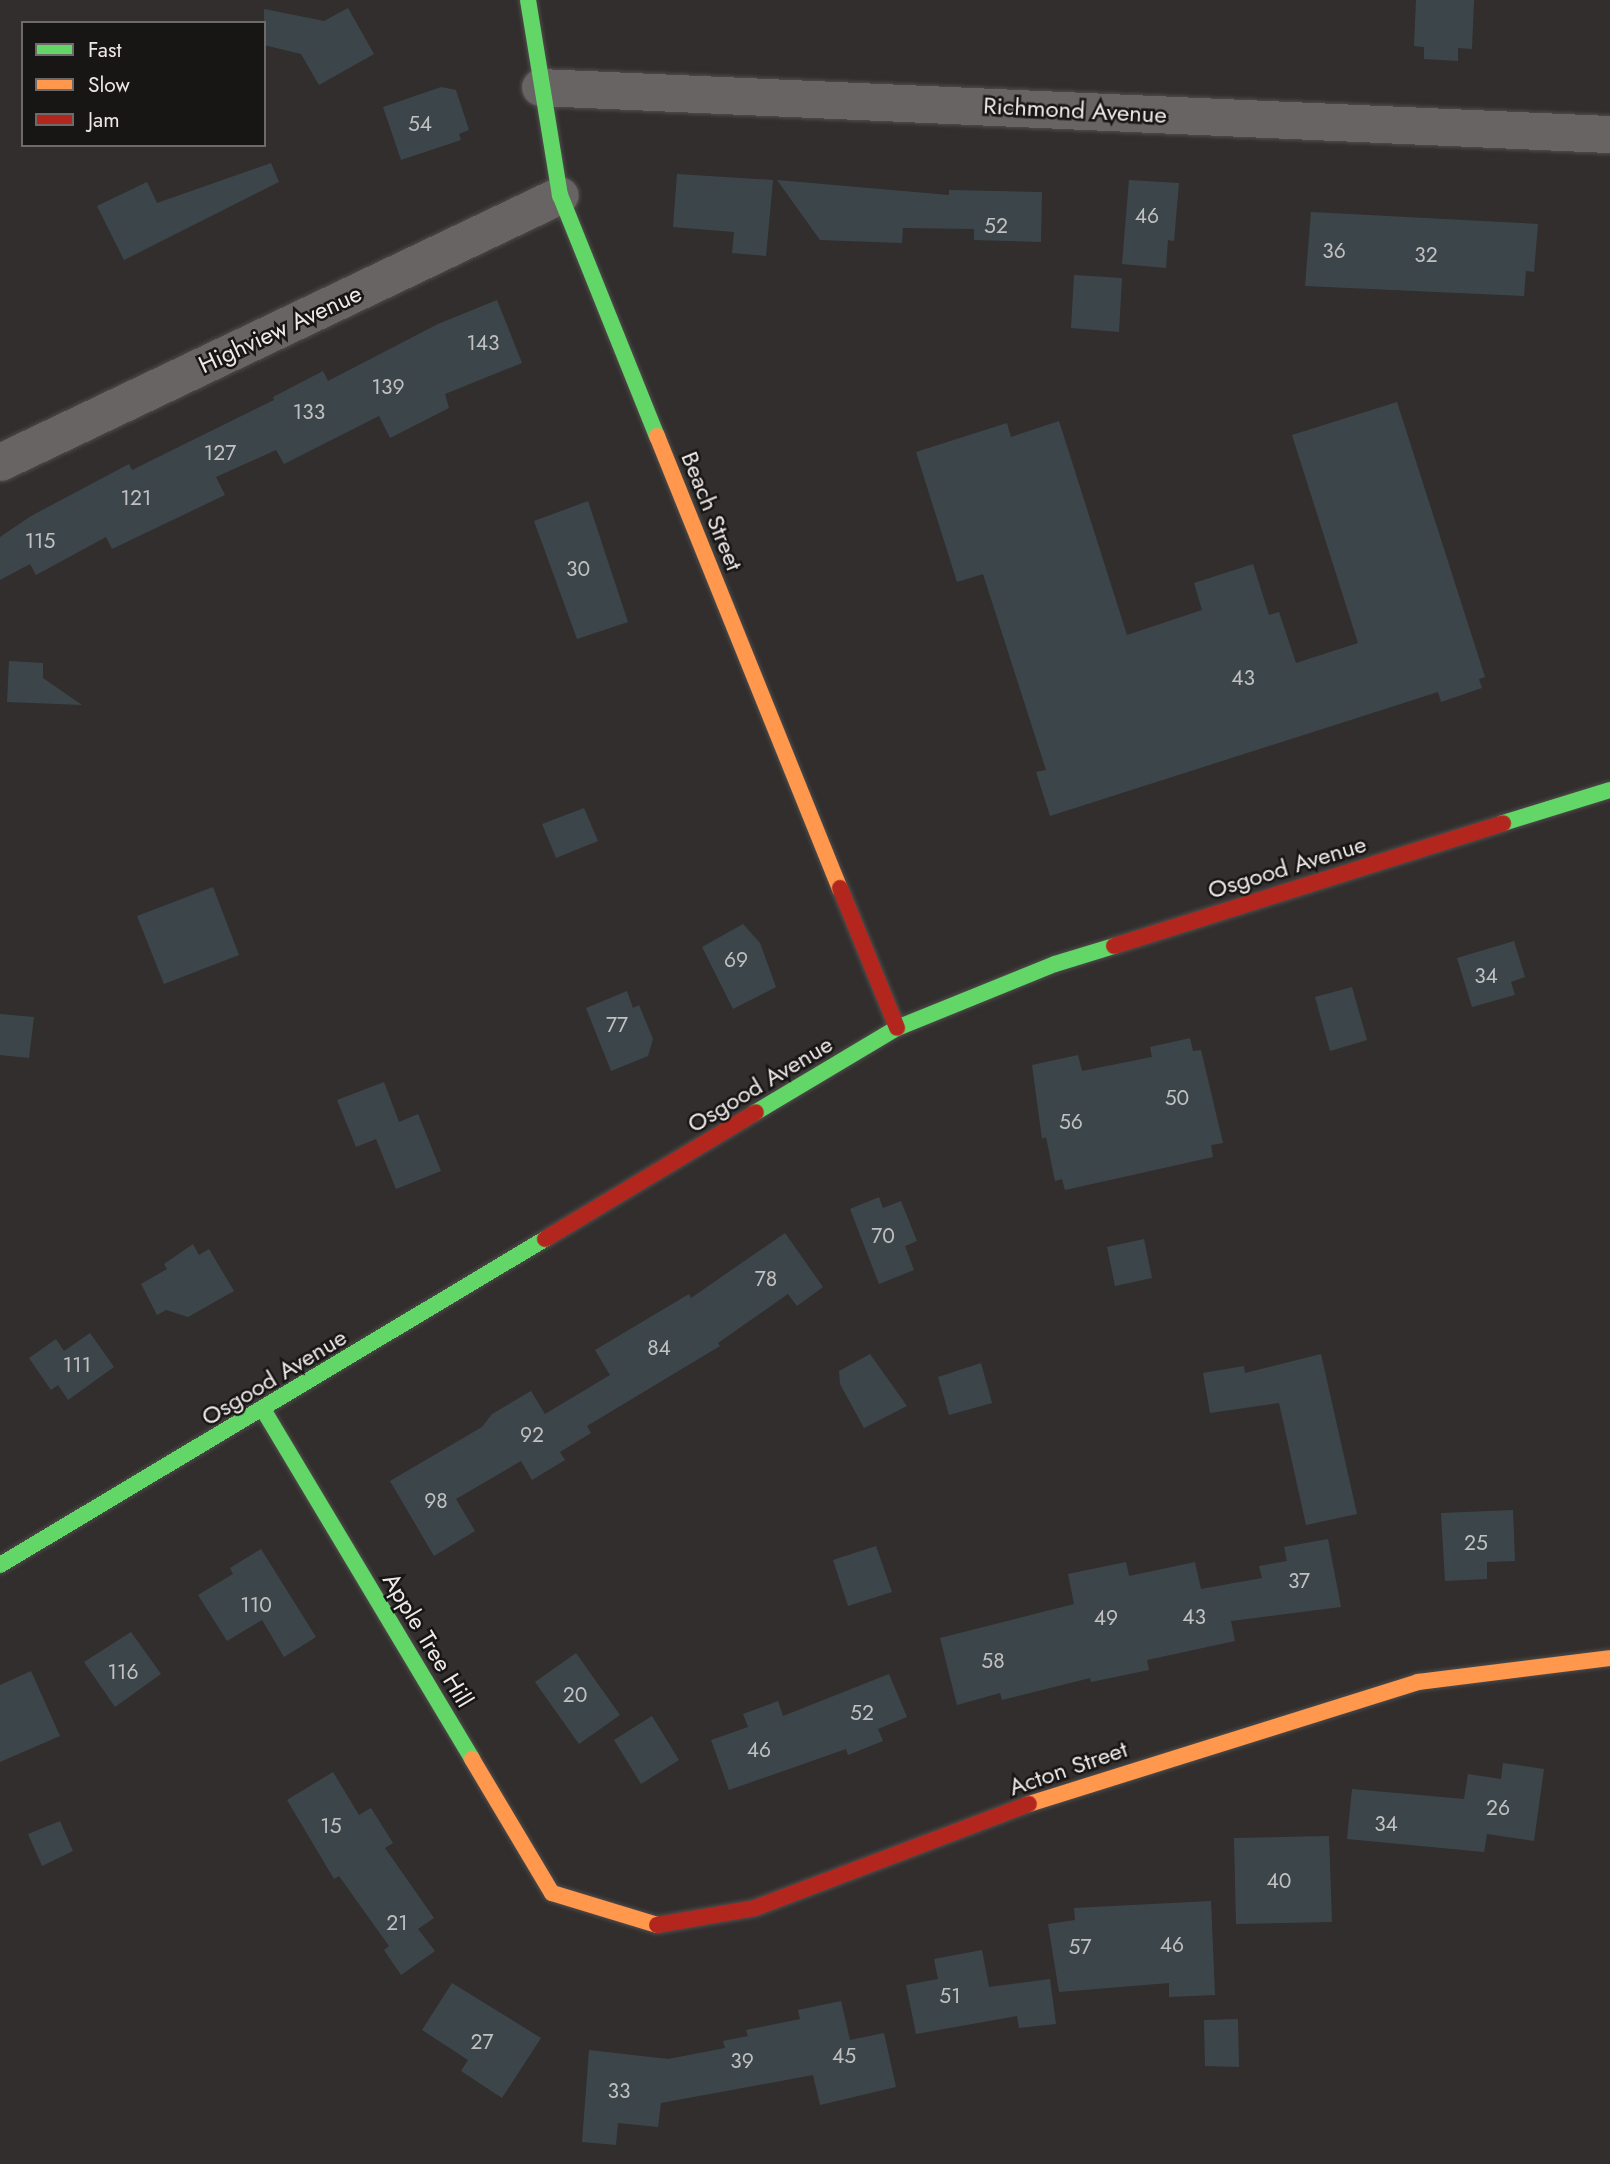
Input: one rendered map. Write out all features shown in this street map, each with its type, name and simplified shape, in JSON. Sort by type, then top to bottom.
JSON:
[{"type":"street","name":"Beach Street","points":[[528,0],[540,87],[560,195],[897,1028]]},
{"type":"street","name":"Richmond Avenue","points":[[540,87],[1610,134]]},
{"type":"street","name":"Highview Avenue","points":[[0,462],[560,195]]},
{"type":"street","name":"Osgood Avenue","points":[[0,1565],[264,1410],[897,1028],[1055,964],[1610,790]]},
{"type":"street","name":"Apple Tree Hill","points":[[264,1410],[552,1893]]},
{"type":"street","name":"Acton Street","points":[[552,1893],[662,1927],[755,1908],[1083,1784],[1418,1682],[1544,1663],[1610,1658]]},
{"type":"building","points":[[1416,0],[1474,0],[1472,49],[1458,48],[1458,61],[1424,59],[1424,47],[1414,46]]},
{"type":"building","points":[[348,8],[374,54],[319,85],[301,54],[266,45],[264,9],[324,21]]},
{"type":"building","points":[[441,87],[456,90],[469,130],[459,134],[461,140],[401,160],[383,107]]},
{"type":"building","points":[[271,163],[279,182],[124,260],[97,206],[147,182],[157,203]]},
{"type":"building","points":[[677,174],[773,180],[766,256],[732,253],[734,232],[673,227]]},
{"type":"building","points":[[777,180],[949,195],[949,190],[1042,192],[1041,242],[974,240],[974,229],[903,228],[902,243],[820,240]]},
{"type":"building","points":[[1129,180],[1179,183],[1174,241],[1168,240],[1166,268],[1122,264]]},
{"type":"building","points":[[1311,212],[1538,224],[1534,272],[1526,271],[1524,296],[1305,286]]},
{"type":"building","points":[[1074,275],[1122,278],[1119,332],[1071,328]]},
{"type":"building","points":[[497,300],[522,363],[445,394],[449,408],[390,438],[379,416],[284,464],[276,450],[216,477],[225,495],[112,549],[106,537],[36,575],[30,564],[0,580],[0,537],[31,516],[129,464],[132,470],[274,400],[273,397],[323,371],[328,381],[438,324]]},
{"type":"building","points":[[1397,402],[1485,677],[1479,679],[1482,688],[1441,702],[1438,692],[1050,816],[1036,772],[1046,770],[983,574],[957,582],[916,452],[1007,423],[1011,437],[1059,421],[1127,635],[1202,610],[1194,583],[1253,564],[1269,615],[1279,612],[1296,663],[1358,643],[1292,435]]},
{"type":"building","points":[[588,501],[628,622],[577,639],[534,521]]},
{"type":"building","points":[[9,661],[43,663],[43,678],[82,705],[7,702]]},
{"type":"building","points":[[584,808],[598,841],[556,858],[542,824]]},
{"type":"building","points":[[213,887],[239,955],[164,984],[137,916]]},
{"type":"building","points":[[743,924],[760,943],[776,987],[733,1009],[702,947]]},
{"type":"building","points":[[1514,941],[1525,977],[1511,982],[1515,995],[1472,1007],[1457,958]]},
{"type":"building","points":[[1352,987],[1367,1040],[1330,1051],[1315,997]]},
{"type":"building","points":[[627,991],[633,1008],[639,1005],[653,1039],[648,1056],[611,1071],[586,1008]]},
{"type":"building","points":[[0,1014],[34,1017],[29,1058],[0,1055]]},
{"type":"building","points":[[1190,1038],[1193,1051],[1201,1050],[1223,1143],[1211,1145],[1213,1157],[1065,1190],[1062,1179],[1055,1181],[1046,1137],[1042,1139],[1032,1065],[1078,1055],[1082,1071],[1152,1057],[1150,1047]]},
{"type":"building","points":[[384,1082],[399,1122],[418,1114],[441,1171],[396,1189],[376,1139],[356,1147],[337,1100]]},
{"type":"building","points":[[879,1197],[883,1208],[901,1201],[917,1241],[905,1246],[914,1270],[879,1284],[850,1209]]},
{"type":"building","points":[[785,1233],[823,1287],[797,1306],[788,1294],[718,1343],[720,1346],[587,1426],[591,1433],[560,1452],[565,1460],[532,1480],[521,1461],[456,1499],[475,1531],[434,1556],[390,1481],[482,1427],[492,1414],[531,1391],[545,1414],[610,1375],[595,1350],[689,1294],[691,1298]]},
{"type":"building","points":[[1144,1239],[1152,1278],[1115,1286],[1107,1247]]},
{"type":"building","points":[[193,1244],[199,1255],[209,1249],[234,1291],[188,1317],[166,1310],[157,1315],[141,1284],[167,1269],[164,1264]]},
{"type":"building","points":[[90,1333],[114,1367],[68,1400],[58,1385],[51,1390],[29,1358],[56,1339],[64,1351]]},
{"type":"building","points":[[870,1354],[907,1406],[864,1428],[840,1384],[839,1371]]},
{"type":"building","points":[[1321,1354],[1357,1514],[1306,1525],[1279,1403],[1210,1413],[1203,1373],[1244,1366],[1245,1373]]},
{"type":"building","points":[[981,1363],[992,1403],[949,1415],[938,1377]]},
{"type":"building","points":[[1513,1510],[1515,1561],[1487,1562],[1487,1579],[1445,1581],[1441,1513]]},
{"type":"building","points":[[1328,1539],[1341,1607],[1231,1621],[1235,1641],[1147,1660],[1149,1670],[1091,1682],[1090,1678],[1002,1700],[1000,1693],[957,1705],[940,1638],[1074,1604],[1068,1574],[1126,1562],[1129,1576],[1195,1562],[1201,1589],[1262,1578],[1259,1566],[1287,1561],[1284,1547]]},
{"type":"building","points":[[876,1546],[892,1592],[848,1606],[833,1560]]},
{"type":"building","points":[[261,1549],[316,1637],[284,1657],[262,1620],[227,1641],[198,1595],[233,1574],[230,1568]]},
{"type":"building","points":[[131,1632],[161,1674],[115,1707],[84,1662]]},
{"type":"building","points":[[576,1653],[620,1715],[579,1744],[535,1682]]},
{"type":"building","points":[[31,1671],[60,1736],[0,1762],[0,1685]]},
{"type":"building","points":[[889,1674],[907,1717],[878,1729],[883,1741],[848,1755],[846,1749],[729,1790],[711,1740],[748,1727],[743,1714],[778,1701],[783,1716]]},
{"type":"building","points":[[652,1716],[679,1760],[641,1784],[614,1740]]},
{"type":"building","points":[[1503,1763],[1544,1769],[1534,1841],[1487,1834],[1484,1852],[1347,1839],[1352,1789],[1464,1799],[1468,1774],[1501,1779]]},
{"type":"building","points":[[333,1772],[359,1815],[371,1808],[393,1843],[385,1848],[434,1918],[418,1929],[435,1951],[401,1975],[384,1950],[389,1946],[339,1876],[334,1879],[287,1800]]},
{"type":"building","points":[[60,1821],[73,1851],[42,1866],[28,1834]]},
{"type":"building","points":[[1329,1836],[1332,1922],[1236,1924],[1234,1838]]},
{"type":"building","points":[[1211,1901],[1215,1995],[1169,1997],[1169,1983],[1059,1992],[1048,1924],[1075,1920],[1074,1908]]},
{"type":"building","points":[[982,1950],[989,1987],[1050,1979],[1056,2024],[1019,2028],[1017,2016],[916,2034],[906,1985],[938,1979],[934,1959]]},
{"type":"building","points":[[452,1983],[541,2038],[502,2098],[461,2071],[468,2060],[422,2030]]},
{"type":"building","points":[[841,2001],[850,2040],[884,2033],[896,2087],[820,2105],[813,2075],[661,2103],[658,2127],[618,2123],[616,2145],[582,2142],[589,2050],[668,2059],[725,2048],[723,2041],[748,2036],[746,2030],[800,2019],[798,2010]]},
{"type":"building","points":[[1238,2019],[1239,2067],[1205,2066],[1204,2020]]},
{"type":"traffic: fast","points":[[528,0],[560,195],[657,436]]},
{"type":"traffic: fast","points":[[1503,823],[1610,790]]},
{"type":"traffic: fast","points":[[756,1112],[897,1028],[1055,964],[1114,946]]},
{"type":"traffic: fast","points":[[0,1565],[545,1239]]},
{"type":"traffic: fast","points":[[264,1411],[472,1759]]},
{"type":"traffic: slow","points":[[657,436],[840,888]]},
{"type":"traffic: slow","points":[[1029,1804],[1418,1682],[1610,1658]]},
{"type":"traffic: slow","points":[[472,1759],[552,1893],[657,1925]]},
{"type":"traffic: jam","points":[[1114,946],[1503,823]]},
{"type":"traffic: jam","points":[[840,888],[897,1028]]},
{"type":"traffic: jam","points":[[545,1239],[756,1112]]},
{"type":"traffic: jam","points":[[657,1925],[755,1908],[1029,1804]]}]
